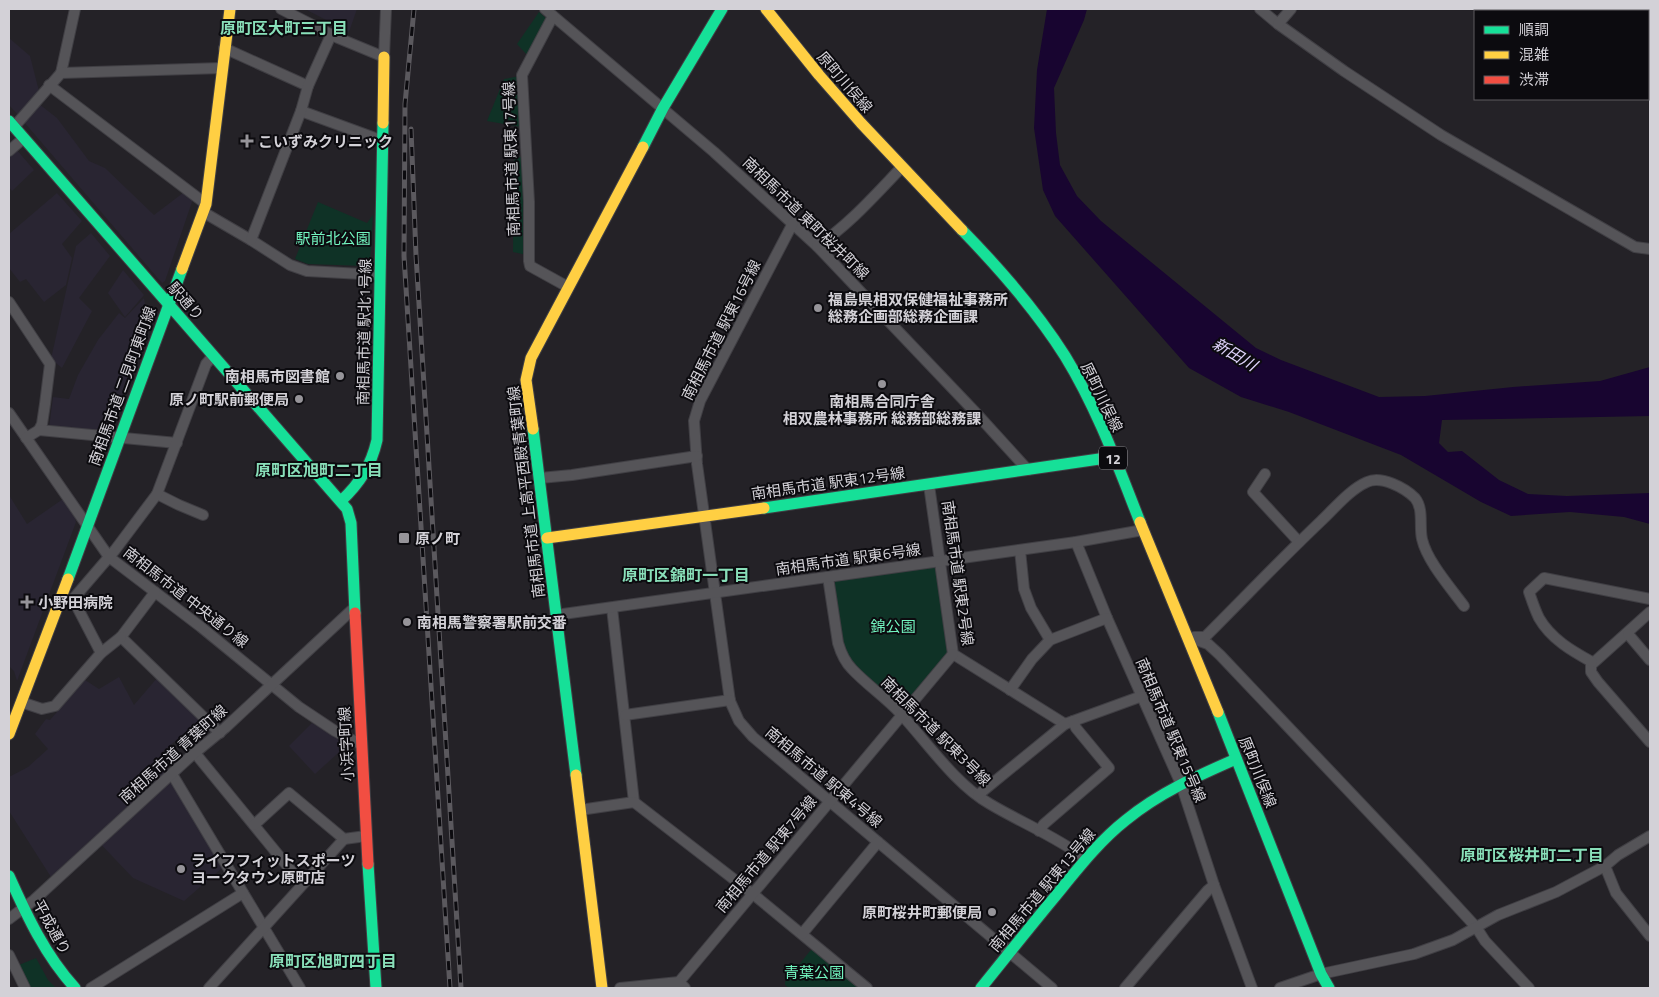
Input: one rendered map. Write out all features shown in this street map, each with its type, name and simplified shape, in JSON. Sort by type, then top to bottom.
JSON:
[{"type":"street","points":[[11,124],[61,72],[75,9]]},
{"type":"street","name":"南相馬市道 二見町東町線","points":[[9,734],[204,208],[230,9]]},
{"type":"street","points":[[280,9],[331,35],[384,58],[386,9]]},
{"type":"street","name":"南相馬市道 上高平西殿青葉町線","points":[[602,988],[540,478],[526,380],[531,358],[568,287],[663,108],[722,9]]},
{"type":"street","name":"原町川俣線","points":[[766,9],[848,110],[993,262],[1042,323],[1064,356],[1100,424],[1188,637],[1321,974],[1329,988]]},
{"type":"street","points":[[1260,9],[1344,71],[1441,135],[1635,247],[1650,249]]},
{"type":"street","points":[[1278,24],[1292,9]]},
{"type":"street","name":"南相馬市道 東町桜井町線","points":[[549,12],[663,108],[793,223],[956,392],[1028,470]]},
{"type":"street","name":"南相馬市道 駅東17号線","points":[[549,12],[522,75],[529,202],[529,261],[530,266],[568,287]]},
{"type":"street","points":[[251,240],[301,111],[308,86],[331,35]]},
{"type":"street","points":[[224,48],[308,86]]},
{"type":"street","name":"南相馬市道 駅北1号線","points":[[342,501],[365,475],[371,465],[376,446],[384,58]]},
{"type":"street","points":[[61,72],[222,68]]},
{"type":"street","points":[[49,85],[204,208],[290,265],[307,271],[380,276]]},
{"type":"street","points":[[301,111],[383,141]]},
{"type":"street","name":"駅通り","points":[[11,124],[342,501]]},
{"type":"street","points":[[9,151],[24,138]]},
{"type":"street","points":[[817,246],[849,221],[902,167]]},
{"type":"street","name":"南相馬市道 駅東16号線","points":[[704,516],[694,421],[696,411],[793,223]]},
{"type":"street","points":[[9,302],[49,362],[50,367],[42,424],[39,430],[26,438]]},
{"type":"street","points":[[73,599],[109,557],[157,494],[206,364],[213,356]]},
{"type":"street","name":"南相馬市道 中央通り線","points":[[9,413],[109,557],[317,720],[362,745]]},
{"type":"street","points":[[39,430],[177,443]]},
{"type":"street","points":[[540,478],[697,456]]},
{"type":"street","name":"南相馬市道 駅東12号線","points":[[547,538],[929,485],[1112,456]]},
{"type":"street","points":[[1265,474],[1253,492],[1299,542]]},
{"type":"street","points":[[1188,637],[1205,637],[1299,542],[1353,491],[1368,481],[1388,482],[1407,491],[1417,500],[1422,521],[1422,542],[1438,570],[1464,606]]},
{"type":"street","name":"南相馬市道 駅東2号線","points":[[929,485],[953,654],[1010,690],[1069,723]]},
{"type":"street","points":[[157,494],[179,506],[204,515]]},
{"type":"street","name":"小浜字町線","points":[[342,501],[347,509],[351,523],[366,836],[376,988]]},
{"type":"street","name":"南相馬市道 駅東4号線","points":[[704,516],[730,700],[739,721],[753,737],[1052,988]]},
{"type":"street","name":"南相馬市道 駅東6号線","points":[[556,615],[1076,542],[1143,530]]},
{"type":"street","name":"南相馬市道 駅東15号線","points":[[1076,542],[1107,618],[1181,784],[1214,885],[1252,988]]},
{"type":"street","points":[[1020,550],[1024,589],[1031,608],[1050,640]]},
{"type":"street","name":"南相馬市道 駅東3号線","points":[[828,577],[840,652],[851,669],[902,716],[958,777],[978,795],[990,804],[1086,859]]},
{"type":"street","points":[[1592,662],[1568,648],[1552,635],[1539,618],[1529,592],[1544,578],[1650,599]]},
{"type":"street","points":[[21,702],[42,709],[55,706],[101,653],[121,637],[155,592]]},
{"type":"street","points":[[62,593],[73,599],[101,653]]},
{"type":"street","name":"南相馬市道 青葉町線","points":[[9,919],[194,753],[220,732],[354,608]]},
{"type":"street","points":[[612,608],[634,802],[753,894],[867,988]]},
{"type":"street","points":[[1650,612],[1628,634],[1592,662],[1591,672],[1650,742]]},
{"type":"street","points":[[1010,690],[1032,659],[1050,640],[1107,618]]},
{"type":"street","points":[[1628,634],[1650,660]]},
{"type":"street","points":[[121,637],[220,732]]},
{"type":"street","points":[[1188,637],[1208,644],[1220,655],[1476,927],[1485,941],[1530,988]]},
{"type":"street","name":"南相馬市道 駅東7号線","points":[[682,985],[753,894],[953,654]]},
{"type":"street","points":[[978,795],[1069,723],[1142,696]]},
{"type":"street","points":[[624,715],[730,700]]},
{"type":"street","points":[[1039,831],[1044,824],[1109,768],[1076,728],[1069,723]]},
{"type":"street","points":[[194,753],[302,884]]},
{"type":"street","name":"南相馬市道 駅東13号線","points":[[981,988],[1086,859],[1110,833],[1135,812],[1181,784],[1236,758]]},
{"type":"street","points":[[172,774],[300,988]]},
{"type":"street","points":[[254,825],[289,793],[344,838]]},
{"type":"street","points":[[580,810],[634,802]]},
{"type":"street","points":[[209,988],[344,838],[366,836]]},
{"type":"street","points":[[1280,988],[1321,974],[1414,954],[1453,940],[1498,915],[1556,892],[1605,866],[1618,855],[1650,836]]},
{"type":"street","points":[[802,934],[878,842]]},
{"type":"street","points":[[1605,866],[1616,893],[1650,936]]},
{"type":"street","name":"平成通り","points":[[9,876],[47,954],[75,988]]},
{"type":"street","points":[[1125,988],[1214,885]]},
{"type":"street","points":[[90,988],[243,893]]},
{"type":"street","points":[[10,962],[25,988]]},
{"type":"street","points":[[620,988],[682,985]]},
{"type":"shaded area","points":[[305,9],[357,9],[349,32]]},
{"type":"shaded area","points":[[9,38],[30,56],[39,91],[19,116],[9,105]]},
{"type":"shaded area","points":[[39,104],[57,118],[89,161],[105,168],[154,215],[183,193],[193,199],[165,281],[162,283],[24,122]]},
{"type":"shaded area","points":[[16,149],[34,170],[12,191],[9,187],[9,155]]},
{"type":"shaded area","points":[[57,193],[82,221],[62,244],[72,258],[66,285],[44,302],[26,279],[20,282],[9,268],[9,234]]},
{"type":"shaded area","points":[[91,233],[110,256],[79,298],[92,311],[62,368],[51,359],[76,246]]},
{"type":"shaded area","points":[[123,270],[144,295],[125,317],[108,293]]},
{"type":"shaded area","points":[[144,298],[148,321],[146,329],[108,434],[49,428],[53,397],[69,399],[78,375],[98,340],[119,313],[125,318]]},
{"type":"shaded area","name":"小野田病院","points":[[9,495],[27,524],[63,499],[76,522],[17,681],[14,671],[9,666]]},
{"type":"shaded area","points":[[119,677],[134,705],[158,677],[200,720],[160,754],[222,868],[184,901],[133,878],[94,837],[51,877],[9,811],[9,777],[28,767],[48,749],[35,734],[46,719],[50,720],[85,680],[99,689]]},
{"type":"shaded area","points":[[312,723],[348,744],[315,774],[289,746]]},
{"type":"green space","points":[[539,12],[547,19],[528,56],[517,44]]},
{"type":"green space","points":[[520,76],[521,127],[487,121],[504,79]]},
{"type":"green space","points":[[524,155],[527,255],[513,252],[514,160]]},
{"type":"green space","name":"駅前北公園","points":[[318,202],[367,223],[373,215],[370,262],[365,266],[308,264],[295,259]]},
{"type":"green space","name":"錦公園","points":[[936,567],[949,649],[948,655],[903,708],[899,707],[869,681],[848,656],[842,637],[834,584],[837,580]]},
{"type":"green space","name":"青葉公園","points":[[813,949],[861,988],[789,988],[785,985],[785,982]]},
{"type":"green space","points":[[36,958],[48,980],[56,988],[30,988],[19,965]]},
{"type":"water","name":"新田川","points":[[1047,9],[1087,9],[1054,88],[1056,133],[1060,165],[1077,196],[1101,221],[1256,348],[1281,360],[1379,397],[1425,396],[1600,381],[1650,367],[1650,416],[1442,420],[1439,443],[1448,452],[1462,451],[1499,480],[1528,494],[1567,496],[1650,493],[1650,524],[1624,517],[1570,512],[1511,516],[1481,502],[1401,455],[1289,412],[1241,397],[1189,368],[1055,216],[1043,190],[1034,128],[1037,70]]},
{"type":"railway","points":[[414,9],[405,104],[404,256],[450,988]]},
{"type":"railway","points":[[411,129],[416,255],[461,988]]},
{"type":"traffic: fast","points":[[643,147],[663,108],[722,9]]},
{"type":"traffic: fast","points":[[9,121],[347,509],[351,523],[355,613]]},
{"type":"traffic: fast","points":[[341,501],[354,488],[364,473],[372,458],[377,440],[383,123]]},
{"type":"traffic: fast","points":[[962,230],[1017,290],[1065,356],[1097,417],[1140,522]]},
{"type":"traffic: fast","points":[[68,579],[182,269]]},
{"type":"traffic: fast","points":[[533,429],[576,775]]},
{"type":"traffic: fast","points":[[764,508],[1113,457]]},
{"type":"traffic: fast","points":[[1218,712],[1321,974],[1329,988]]},
{"type":"traffic: fast","points":[[981,988],[1079,868],[1116,829],[1139,810],[1165,793],[1236,759]]},
{"type":"traffic: fast","points":[[368,864],[376,988]]},
{"type":"traffic: fast","points":[[9,876],[46,949],[75,988]]},
{"type":"traffic: slow","points":[[182,269],[206,204],[230,9]]},
{"type":"traffic: slow","points":[[766,9],[819,75],[861,123],[962,230]]},
{"type":"traffic: slow","points":[[383,123],[384,57]]},
{"type":"traffic: slow","points":[[533,429],[526,380],[531,358],[643,147]]},
{"type":"traffic: slow","points":[[547,538],[764,508]]},
{"type":"traffic: slow","points":[[1140,522],[1218,712]]},
{"type":"traffic: slow","points":[[9,734],[68,579]]},
{"type":"traffic: slow","points":[[576,775],[602,988]]},
{"type":"traffic: jam","points":[[355,613],[368,864]]},
{"type":"place","name":"こいずみクリニック","points":[[247,141]]},
{"type":"place","name":"福島県相双保健福祉事務所 総務企画部総務企画課","points":[[818,308]]},
{"type":"place","name":"南相馬市図書館","points":[[340,376]]},
{"type":"place","name":"南相馬合同庁舎 相双農林事務所 総務部総務課","points":[[882,384]]},
{"type":"place","name":"原ノ町駅前郵便局","points":[[299,399]]},
{"type":"place","name":"原ノ町","points":[[404,538]]},
{"type":"place","name":"小野田病院","points":[[27,602]]},
{"type":"place","name":"南相馬警察署駅前交番","points":[[407,622]]},
{"type":"place","name":"ライフフィットスポーツ ヨークタウン原町店","points":[[181,869]]},
{"type":"place","name":"原町桜井町郵便局","points":[[992,912]]},
{"type":"district","name":"原町区大町三丁目","points":[[284,28]]},
{"type":"district","name":"原町区旭町二丁目","points":[[319,470]]},
{"type":"district","name":"原町区錦町一丁目","points":[[686,575]]},
{"type":"district","name":"原町区桜井町二丁目","points":[[1532,855]]},
{"type":"district","name":"原町区旭町四丁目","points":[[333,961]]}]
